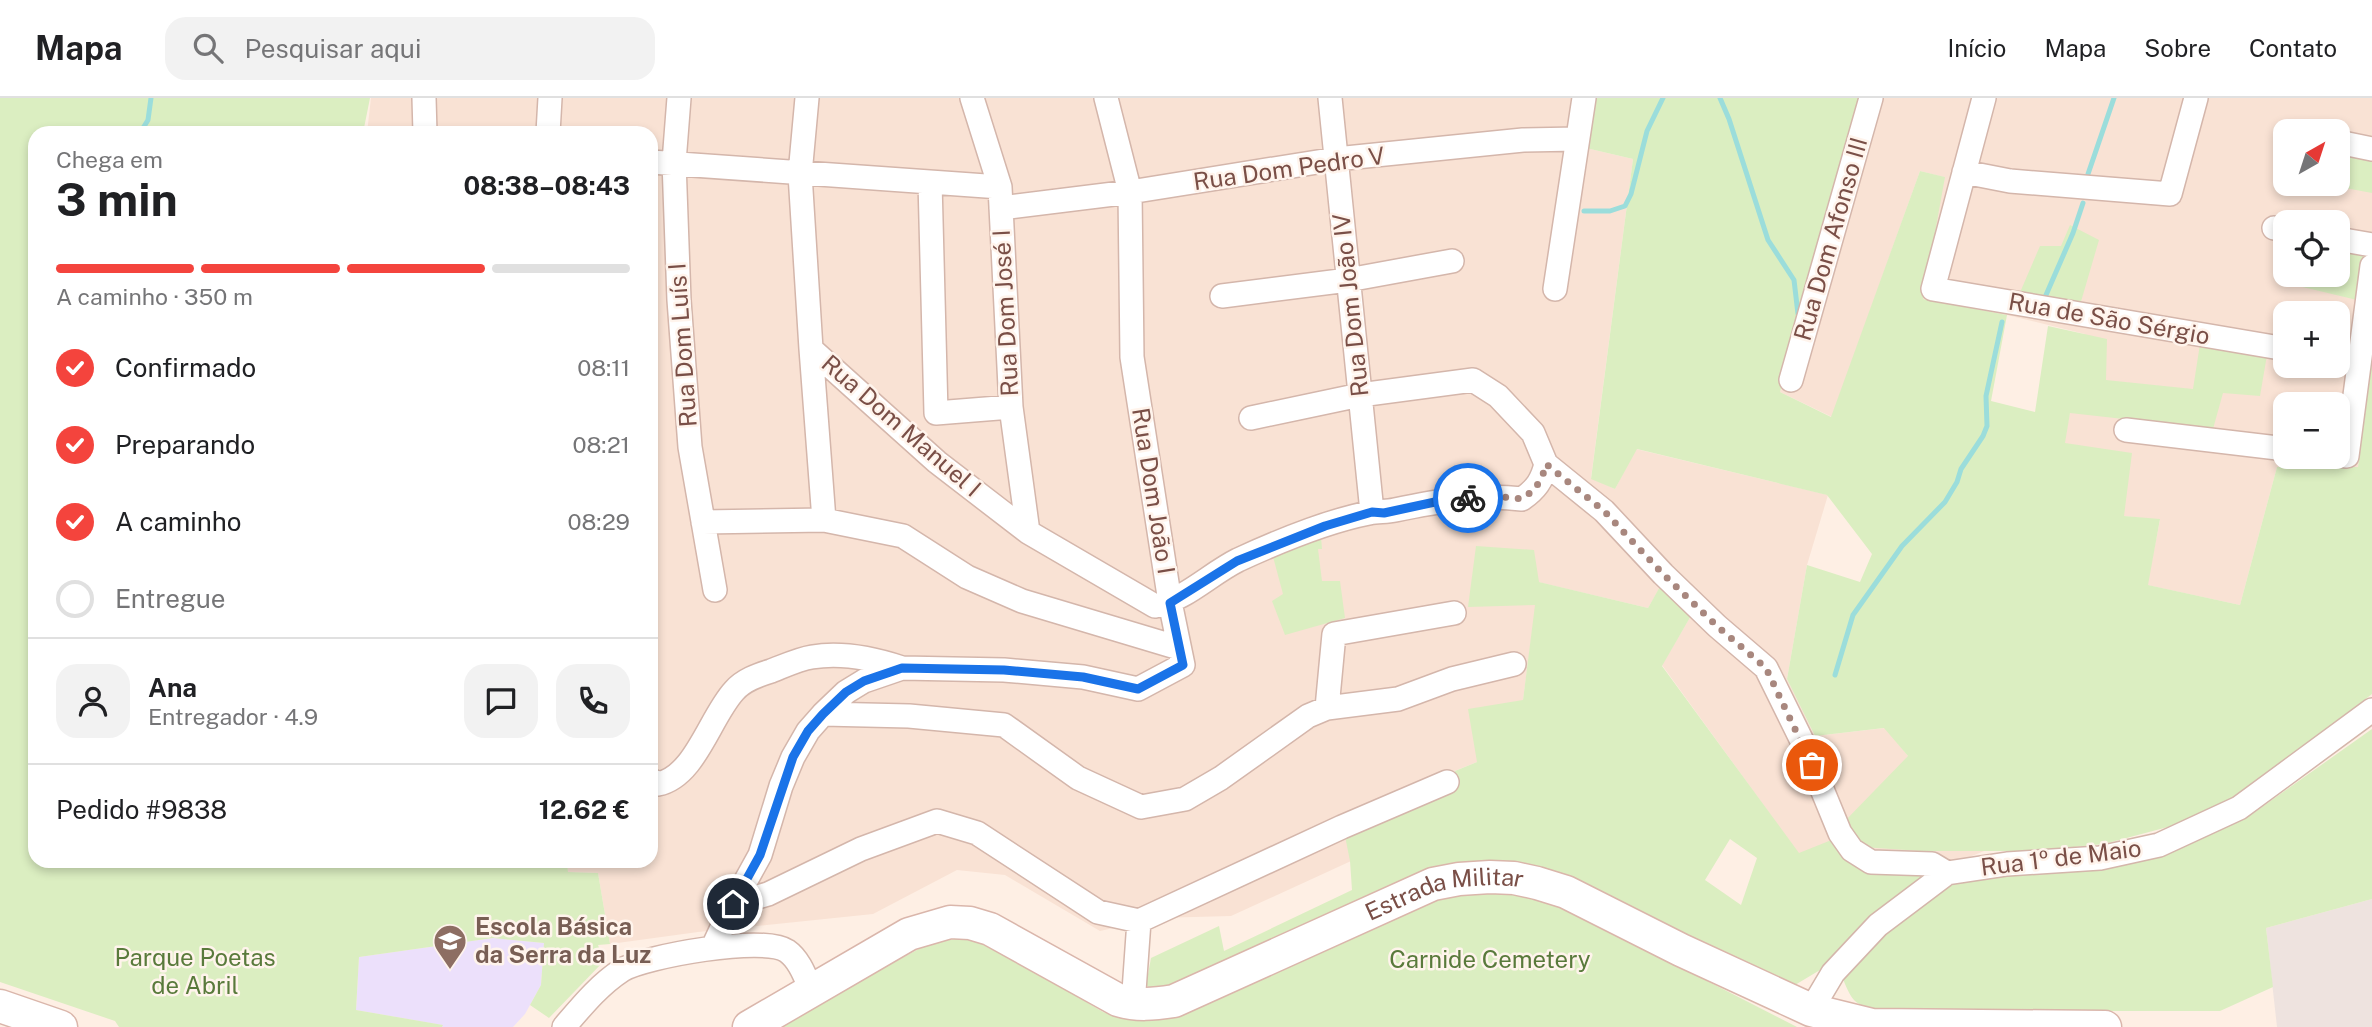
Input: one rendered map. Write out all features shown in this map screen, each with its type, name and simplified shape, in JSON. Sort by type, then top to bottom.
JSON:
[{"type":"street","points":[[424,98],[425,126]]},
{"type":"street","points":[[548,126],[550,98]]},
{"type":"street","name":"Rua Dom Luís I","points":[[679,98],[662,162],[680,300],[690,447],[715,590]]},
{"type":"street","name":"Rua Dom Manuel I","points":[[807,98],[800,174],[811,348],[937,462],[1028,532],[1155,606],[1170,603]]},
{"type":"street","name":"Rua Dom José I","points":[[972,98],[1001,197],[1011,407],[1028,532]]},
{"type":"street","name":"Rua Dom João I","points":[[1106,98],[1130,192],[1132,357],[1178,648]]},
{"type":"street","name":"Rua Dom João IV","points":[[1330,98],[1372,512]]},
{"type":"street","points":[[1555,289],[1584,98]]},
{"type":"street","name":"Rua Dom Afonso III","points":[[1791,380],[1871,98]]},
{"type":"street","points":[[1984,98],[1964,172],[2010,181],[2171,194],[2196,98]]},
{"type":"street","name":"Rua Dom Pedro V","points":[[662,162],[930,183],[1001,197],[1130,192],[1336,159],[1523,140],[1577,138]]},
{"type":"street","points":[[2350,144],[2372,149]]},
{"type":"street","name":"Rua de São Sérgio","points":[[1964,172],[1933,289],[2273,347]]},
{"type":"street","points":[[930,183],[936,413],[1011,407]]},
{"type":"street","points":[[2350,241],[2372,245]]},
{"type":"street","points":[[1222,296],[1348,280],[1452,261]]},
{"type":"street","points":[[2350,356],[2372,266]]},
{"type":"street","points":[[811,348],[824,520]]},
{"type":"street","points":[[1251,418],[1360,395],[1473,380],[1498,396],[1534,433],[1546,464],[1604,511],[1663,574],[1766,668],[1803,743],[1840,833],[1852,850],[1871,862],[1932,864],[1947,873]]},
{"type":"street","points":[[2126,430],[2273,447]]},
{"type":"street","points":[[1170,603],[1237,561],[1325,526],[1372,512],[1384,513],[1449,499],[1495,496],[1522,499],[1535,489],[1546,464]]},
{"type":"street","points":[[658,784],[670,782],[684,771],[735,689],[752,677],[812,657],[839,656],[879,660],[902,668],[1030,672],[1083,677],[1138,689],[1183,665],[1178,648],[1022,601],[967,577],[903,536],[824,520],[703,522]]},
{"type":"street","points":[[1327,708],[1334,634],[1454,613]]},
{"type":"street","points":[[823,714],[909,716],[1004,725],[1078,778],[1142,807],[1185,799],[1221,778],[1308,716],[1327,708],[1398,699],[1452,679],[1514,664]]},
{"type":"street","points":[[713,947],[760,855],[793,757],[808,731],[846,692],[864,681],[902,668]]},
{"type":"street","name":"Rua 1º de Maio","points":[[1811,1010],[1833,973],[1878,925],[1947,873],[2007,864],[2100,858],[2159,845],[2239,808],[2372,710]]},
{"type":"street","points":[[733,904],[768,894],[861,849],[937,821],[977,833],[1098,912],[1139,921],[1342,827],[1447,782]]},
{"type":"street","name":"Estrada Militar","points":[[749,1027],[909,934],[950,922],[970,923],[990,929],[1083,982],[1133,1005],[1174,1001],[1433,884],[1490,877],[1525,880],[1566,892],[1681,950],[1811,1010],[1872,1025],[2105,1027]]},
{"type":"street","points":[[1133,1005],[1139,921]]},
{"type":"street","points":[[564,1027],[603,983],[626,968],[650,960],[713,947],[773,947],[786,950],[801,967],[812,992]]},
{"type":"street","points":[[0,1006],[61,1027]]},
{"type":"shaded area","points":[[371,98],[1595,98],[1586,148],[1633,159],[1591,478],[1615,489],[1636,449],[1828,495],[1807,565],[1787,679],[1815,736],[1885,728],[1908,756],[1921,851],[1984,851],[1924,876],[1894,873],[1799,854],[1662,665],[1692,614],[1662,584],[1648,608],[1538,582],[1477,546],[1469,606],[1536,604],[1523,700],[1477,762],[1342,816],[1362,856],[1231,916],[1157,918],[1100,931],[1005,875],[957,870],[873,914],[610,944],[598,873],[568,872],[568,868],[658,868],[658,126],[368,126]]},
{"type":"shaded area","points":[[1864,98],[2372,98],[2372,361],[2358,468],[2350,468],[2350,392],[2273,392],[2273,469],[2276,469],[2240,605],[2147,585],[2160,520],[2124,516],[2064,443],[2085,334],[2007,315],[1922,299],[1944,177],[1920,171],[1832,417],[1780,392]]},
{"type":"shaded area","points":[[2372,899],[2372,1027],[2277,1027],[2266,928]]},
{"type":"shaded area","name":"Escola Básica da Serra da Luz","points":[[493,938],[544,943],[541,985],[525,1014],[513,1027],[442,1027],[356,1010],[359,957]]},
{"type":"green space","name":"Parque Poetas de Abril","points":[[0,98],[370,98],[364,126],[28,126],[28,868],[568,868],[568,872],[598,873],[610,944],[598,945],[604,961],[549,1018],[530,1005],[541,985],[544,943],[493,938],[359,957],[356,1010],[443,1025],[442,1027],[119,1027],[115,1021],[0,982]]},
{"type":"green space","points":[[1595,98],[1864,98],[1780,392],[1831,417],[1920,171],[1945,177],[1923,299],[2007,315],[1991,401],[2035,412],[2048,326],[2107,339],[2106,380],[2193,389],[2200,344],[2267,355],[2260,396],[2223,393],[2213,429],[2070,413],[2065,443],[2132,453],[2124,516],[2160,519],[2148,585],[2240,605],[2276,469],[2358,467],[2372,361],[2372,694],[2230,804],[2179,824],[2104,844],[2033,851],[1921,851],[1862,847],[1842,824],[1908,756],[1884,728],[1815,736],[1787,679],[1807,565],[1860,582],[1872,554],[1827,495],[1637,449],[1615,489],[1591,479],[1633,159],[1586,148]]},
{"type":"green space","points":[[2350,151],[2372,154],[2372,193],[2350,189]]},
{"type":"green space","points":[[2070,225],[2099,240],[2080,305],[2018,297],[2040,246],[2061,246]]},
{"type":"green space","points":[[2350,249],[2359,251],[2364,256],[2357,300],[2303,287],[2350,287]]},
{"type":"green space","points":[[1321,537],[1322,549],[1318,549],[1322,581],[1340,581],[1345,618],[1285,635],[1272,601],[1283,594],[1272,553]]},
{"type":"green space","points":[[1476,546],[1534,550],[1539,582],[1648,608],[1662,583],[1692,614],[1662,666],[1799,853],[1834,839],[1894,873],[1924,876],[1820,970],[1795,985],[1782,983],[1534,867],[1158,991],[1146,985],[1151,958],[1219,926],[1224,951],[1352,890],[1345,836],[1446,794],[1455,771],[1477,762],[1468,709],[1523,700],[1535,605],[1468,607]],"holes":[[[1730,839],[1757,858],[1741,905],[1705,880]]]},
{"type":"green space","points":[[2372,729],[2372,899],[2266,928],[2273,987],[2220,1011],[1877,1011],[1859,1004],[1849,992],[1843,979],[1851,962],[1899,919],[1945,887],[1977,876],[2178,848],[2255,812]]},
{"type":"green space","name":"Carnide Cemetery","points":[[1479,891],[1507,893],[1553,902],[1797,1027],[773,1027],[930,943],[961,938],[991,945],[1103,1012],[1133,1020],[1166,1019],[1435,900]]},
{"type":"waterway","points":[[144,126],[148,120],[151,98]]},
{"type":"waterway","points":[[1584,211],[1610,211],[1625,206],[1631,194],[1647,131],[1663,98]]},
{"type":"waterway","points":[[1720,98],[1768,240],[1794,280],[1798,314]]},
{"type":"waterway","points":[[2088,174],[2114,98]]},
{"type":"waterway","points":[[2046,295],[2083,203]]},
{"type":"waterway","points":[[1835,675],[1853,615],[1902,546],[1945,502],[1961,469],[1983,436],[1987,426],[1986,396],[2002,322]]},
{"type":"way so far","points":[[1468,498],[1495,496],[1522,499],[1535,489],[1546,464],[1604,511],[1717,626],[1759,660],[1766,668],[1812,765]]},
{"type":"place","name":"Escola Básica da Serra da Luz","points":[[450,971]]},
{"type":"route","points":[[733,904],[760,855],[781,786],[808,731],[846,692],[864,681],[902,668],[1004,670],[1083,677],[1138,689],[1183,665],[1170,603],[1237,561],[1325,526],[1372,512],[1384,513],[1449,499],[1468,498]]}]
